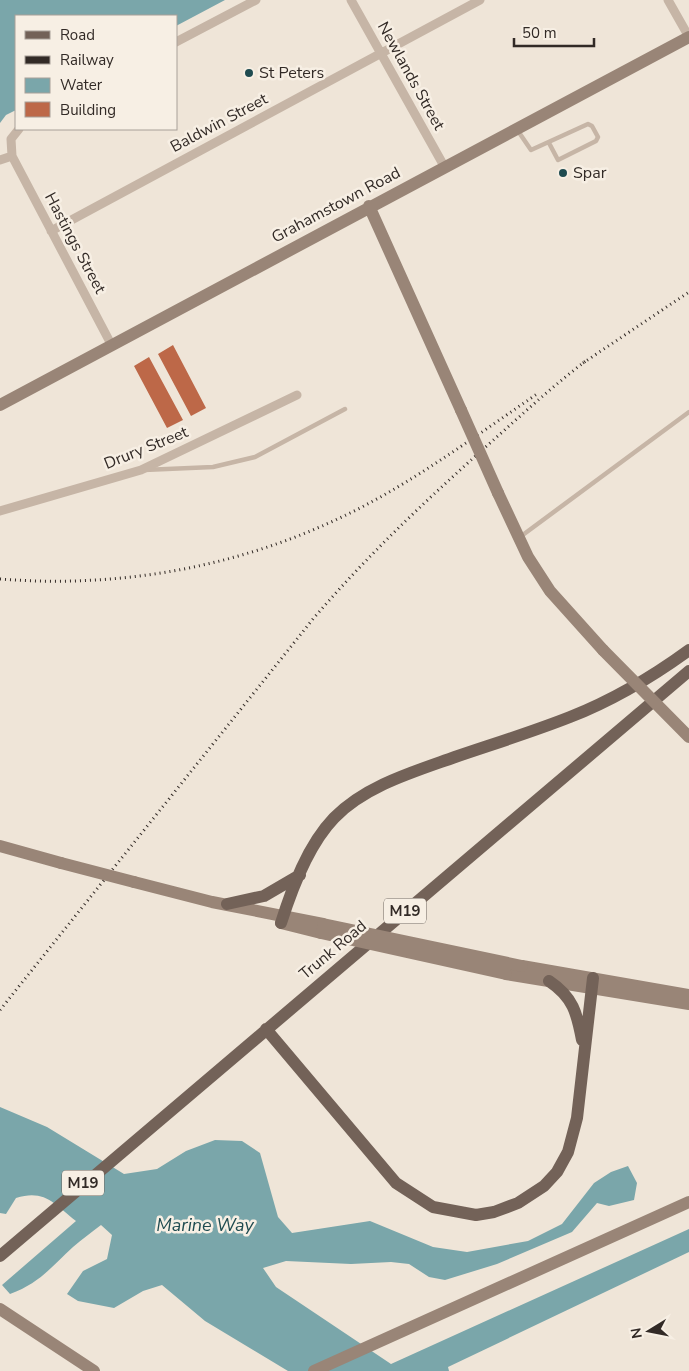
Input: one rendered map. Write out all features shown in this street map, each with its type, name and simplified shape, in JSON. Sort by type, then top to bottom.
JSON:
[{"type":"main road","name":"Grahamstown Road","points":[[0,405],[369,206],[689,37]]},
{"type":"main road","points":[[369,206],[519,538],[550,591],[603,650],[689,737]]},
{"type":"main road","points":[[282,919],[316,842],[333,820],[361,796],[425,768],[571,716],[651,677],[689,650]]},
{"type":"main road","name":"Trunk Road","points":[[0,1256],[121,1151],[689,671]]},
{"type":"main road","points":[[0,846],[212,902],[243,914],[282,919]]},
{"type":"main road","points":[[227,904],[264,896],[300,875]]},
{"type":"main road","points":[[212,902],[227,904],[506,974],[549,981],[689,995]]},
{"type":"main road","points":[[322,928],[522,966],[592,984],[689,1004]]},
{"type":"main road","points":[[549,981],[566,993],[570,1001],[578,1022],[584,1052]]},
{"type":"main road","points":[[266,1029],[396,1183],[432,1207],[476,1215],[494,1212],[518,1203],[544,1186],[557,1172],[568,1152],[577,1118],[592,984]]},
{"type":"main road","points":[[314,1371],[689,1202]]},
{"type":"main road","points":[[0,1309],[94,1371]]},
{"type":"street","points":[[178,41],[256,0]]},
{"type":"street","name":"Newlands Street","points":[[351,0],[444,166]]},
{"type":"street","name":"Baldwin Street","points":[[51,231],[480,0]]},
{"type":"street","points":[[668,0],[689,37]]},
{"type":"street","points":[[0,160],[12,156],[11,139],[18,130]]},
{"type":"street","name":"Hastings Street","points":[[12,156],[111,344]]},
{"type":"street","name":"Drury Street","points":[[0,511],[141,470],[297,395]]},
{"type":"lane","points":[[516,128],[530,150],[588,124],[592,126],[598,137],[596,141],[558,160],[549,143]]},
{"type":"lane","points":[[141,470],[213,467],[255,457],[345,409]]},
{"type":"lane","points":[[519,538],[689,412]]},
{"type":"water","points":[[0,0],[225,0],[178,25],[178,15],[15,15],[15,110],[6,115],[0,123]]},
{"type":"water","name":"Marine Way","points":[[0,1107],[47,1127],[124,1174],[157,1169],[186,1151],[215,1140],[242,1141],[260,1153],[278,1217],[292,1233],[370,1221],[433,1247],[467,1252],[528,1241],[562,1224],[594,1183],[611,1172],[628,1166],[637,1183],[634,1200],[609,1206],[597,1203],[572,1232],[497,1264],[445,1280],[429,1277],[409,1264],[391,1262],[351,1264],[286,1261],[263,1268],[276,1287],[391,1364],[689,1229],[689,1252],[448,1367],[449,1371],[288,1371],[205,1321],[162,1285],[143,1291],[114,1308],[78,1301],[67,1294],[83,1271],[107,1259],[112,1235],[101,1225],[76,1244],[37,1280],[10,1294],[2,1285],[76,1221],[49,1200],[35,1195],[16,1198],[6,1214],[0,1213]]},
{"type":"building","points":[[173,345],[206,408],[191,416],[158,354]]},
{"type":"building","points":[[149,357],[183,420],[167,428],[134,366]]},
{"type":"railway","points":[[583,363],[689,292]]},
{"type":"railway","points":[[0,1010],[333,596],[373,553],[436,492],[533,405],[587,360]]},
{"type":"railway","points":[[0,579],[94,580],[140,576],[231,558],[276,544],[319,527],[385,495],[451,453],[537,394]]},
{"type":"place","name":"St Peters","points":[[249,73]]},
{"type":"place","name":"Spar","points":[[563,173]]}]
